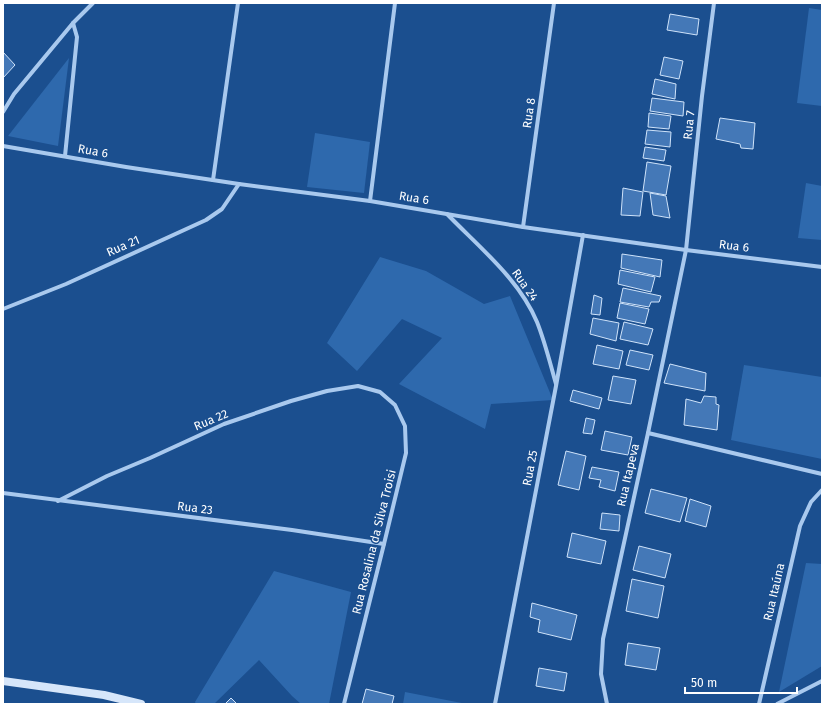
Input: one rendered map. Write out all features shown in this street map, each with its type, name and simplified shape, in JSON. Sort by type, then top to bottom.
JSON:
[{"type":"main road","points":[[3,681],[104,695],[141,704]]},
{"type":"street","points":[[3,112],[14,94],[73,23],[93,3]]},
{"type":"street","points":[[213,180],[238,3]]},
{"type":"street","points":[[370,201],[395,3]]},
{"type":"street","name":"Rua 8","points":[[524,226],[554,3]]},
{"type":"street","name":"Rua 7","points":[[686,250],[702,96],[714,3]]},
{"type":"street","points":[[65,156],[77,37],[73,23]]},
{"type":"street","name":"Rua 6","points":[[3,146],[239,184],[370,201],[583,235],[822,267]]},
{"type":"street","name":"Rua 21","points":[[3,309],[66,284],[206,220],[222,209],[239,184]]},
{"type":"street","name":"Rua 24","points":[[446,214],[507,276],[521,295],[536,321],[548,353],[556,386]]},
{"type":"street","name":"Rua 25","points":[[495,704],[556,386],[583,235]]},
{"type":"street","name":"Rua Itapeva","points":[[606,704],[601,674],[603,639],[648,434],[665,345],[686,250]]},
{"type":"street","name":"Rua 22","points":[[58,501],[107,476],[224,424],[283,403],[327,391],[358,386],[380,392]]},
{"type":"street","name":"Rua Rosalina da Silva Troisi","points":[[344,704],[406,453],[406,426],[395,404],[380,392]]},
{"type":"street","points":[[648,434],[822,474]]},
{"type":"street","name":"Rua Itaúna","points":[[759,704],[800,526],[810,502],[822,490]]},
{"type":"street","name":"Rua 23","points":[[3,493],[292,530],[384,544]]},
{"type":"street","points":[[777,704],[822,681]]},
{"type":"shaded area","points":[[809,8],[822,10],[822,106],[797,103]]},
{"type":"shaded area","points":[[69,58],[58,146],[8,136]]},
{"type":"shaded area","points":[[315,133],[370,142],[364,193],[307,187]]},
{"type":"shaded area","points":[[806,183],[822,186],[822,240],[798,238]]},
{"type":"shaded area","points":[[380,257],[426,271],[484,304],[510,296],[553,400],[491,404],[485,429],[399,384],[442,338],[402,319],[357,371],[327,343]]},
{"type":"shaded area","points":[[744,365],[822,377],[822,459],[731,440]]},
{"type":"shaded area","points":[[806,563],[822,564],[822,666],[779,692]]},
{"type":"shaded area","points":[[274,571],[351,592],[329,704],[301,704],[259,660],[214,704],[196,704],[195,702]]},
{"type":"shaded area","points":[[405,692],[467,704],[403,704]]},
{"type":"building","points":[[670,14],[699,19],[697,35],[667,30]]},
{"type":"building","points":[[3,52],[15,65],[3,78]]},
{"type":"building","points":[[664,57],[683,61],[679,79],[660,75]]},
{"type":"building","points":[[655,79],[676,84],[675,99],[652,94]]},
{"type":"building","points":[[652,98],[684,102],[683,116],[650,111]]},
{"type":"building","points":[[649,113],[671,116],[669,129],[648,127]]},
{"type":"building","points":[[720,118],[755,123],[753,149],[741,148],[740,144],[716,139]]},
{"type":"building","points":[[647,130],[671,132],[670,147],[645,144]]},
{"type":"building","points":[[645,147],[666,150],[664,161],[643,158]]},
{"type":"building","points":[[647,162],[671,166],[666,195],[643,191]]},
{"type":"building","points":[[623,188],[643,192],[640,216],[621,215]]},
{"type":"building","points":[[650,193],[666,196],[670,218],[653,215]]},
{"type":"building","points":[[622,254],[662,260],[660,277],[621,268]]},
{"type":"building","points":[[620,270],[655,277],[651,292],[618,284]]},
{"type":"building","points":[[623,288],[661,296],[659,302],[651,302],[649,307],[620,302]]},
{"type":"building","points":[[594,295],[602,298],[600,315],[591,314]]},
{"type":"building","points":[[620,303],[649,309],[645,324],[617,318]]},
{"type":"building","points":[[593,318],[619,323],[616,341],[590,334]]},
{"type":"building","points":[[624,322],[653,329],[648,345],[620,339]]},
{"type":"building","points":[[597,345],[623,351],[619,369],[593,364]]},
{"type":"building","points":[[630,350],[653,355],[649,370],[626,365]]},
{"type":"building","points":[[670,364],[706,373],[705,391],[664,383]]},
{"type":"building","points":[[613,376],[636,380],[631,404],[608,400]]},
{"type":"building","points":[[573,390],[602,398],[599,409],[570,401]]},
{"type":"building","points":[[704,396],[716,397],[716,404],[719,405],[717,430],[684,425],[686,399],[701,403]]},
{"type":"building","points":[[586,418],[595,420],[592,434],[583,433]]},
{"type":"building","points":[[605,431],[632,437],[628,455],[601,450]]},
{"type":"building","points":[[566,451],[586,456],[579,490],[558,485]]},
{"type":"building","points":[[592,467],[619,472],[615,491],[599,487],[601,480],[589,478]]},
{"type":"building","points":[[651,489],[687,498],[680,522],[645,513]]},
{"type":"building","points":[[690,499],[711,506],[706,527],[685,521]]},
{"type":"building","points":[[602,513],[620,515],[619,531],[600,529]]},
{"type":"building","points":[[572,533],[606,541],[601,564],[567,557]]},
{"type":"building","points":[[639,546],[671,554],[665,578],[633,570]]},
{"type":"building","points":[[632,579],[664,586],[658,618],[626,611]]},
{"type":"building","points":[[532,603],[577,615],[571,640],[538,632],[540,620],[530,617]]},
{"type":"building","points":[[628,643],[660,648],[656,670],[625,665]]},
{"type":"building","points":[[539,668],[567,673],[564,691],[536,686]]},
{"type":"building","points":[[366,689],[394,696],[392,704],[362,704]]},
{"type":"building","points":[[231,698],[237,704],[225,704]]}]
